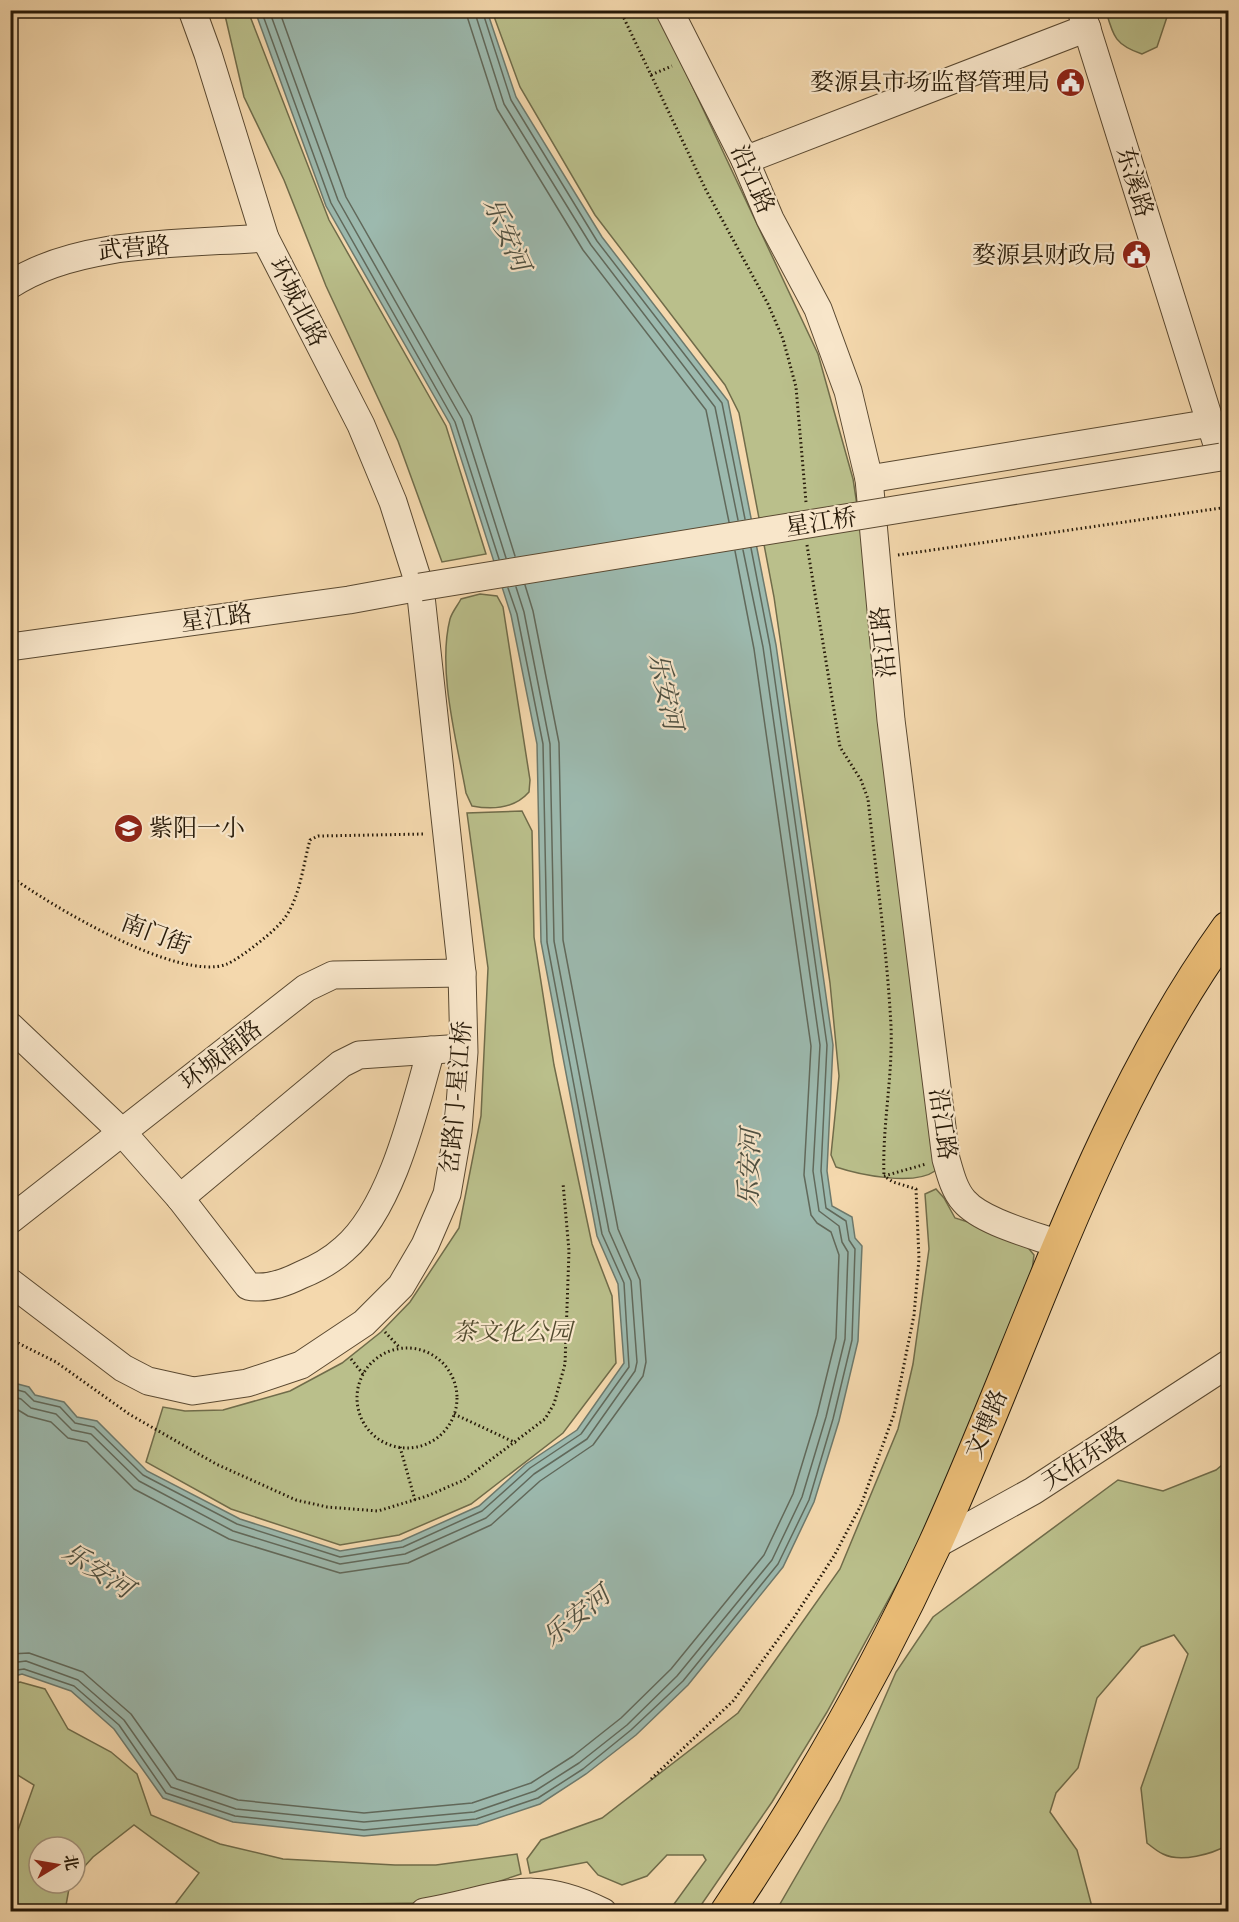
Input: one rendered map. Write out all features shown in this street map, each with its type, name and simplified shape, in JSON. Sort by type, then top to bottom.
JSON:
[{"type":"main road","name":"文博路","points":[[727,1911],[832,1747],[934,1545],[1061,1245],[1148,1057],[1177,1004],[1228,928]]},
{"type":"street","name":"环城北路","points":[[192,10],[208,54],[265,238],[361,425],[393,502],[420,587]]},
{"type":"street","name":"沿江路","points":[[669,10],[745,160],[770,219],[818,309],[834,347],[869,479],[891,720],[946,1159],[954,1184],[964,1201],[979,1214],[1061,1245]]},
{"type":"street","points":[[745,160],[1084,19]]},
{"type":"street","name":"东溪路","points":[[1084,19],[1210,423],[1225,457]]},
{"type":"street","name":"武营路","points":[[10,285],[30,272],[89,252],[265,238]]},
{"type":"street","points":[[869,479],[1210,423]]},
{"type":"street","name":"星江桥","points":[[420,587],[1225,457]]},
{"type":"street","name":"星江路","points":[[10,647],[349,600],[420,587]]},
{"type":"street","name":"岔路门-星江桥","points":[[10,1282],[123,1368],[148,1381],[193,1391],[247,1383],[301,1365],[364,1323],[401,1286],[425,1245],[447,1194],[458,1131],[464,1048],[462,973],[420,587]]},
{"type":"street","name":"环城南路","points":[[10,1220],[306,988],[333,975],[462,973]]},
{"type":"street","points":[[10,1026],[122,1132],[180,1198],[248,1286],[258,1288],[286,1282],[318,1268],[344,1249],[368,1222],[404,1145],[416,1109],[430,1050]]},
{"type":"street","points":[[180,1198],[341,1064],[359,1055],[464,1048]]},
{"type":"street","name":"天佑东路","points":[[934,1545],[1034,1491],[1228,1364]]},
{"type":"street","points":[[424,1911],[522,1890],[583,1901],[603,1911]]},
{"type":"path","points":[[620,10],[706,190],[768,304],[783,339],[796,387],[806,507]]},
{"type":"path","points":[[875,558],[1228,507]]},
{"type":"path","points":[[807,539],[832,710],[840,747],[861,780],[868,798],[891,1025],[891,1079],[883,1136],[884,1176]]},
{"type":"path","name":"南门街","points":[[10,876],[45,901],[141,950],[194,967],[226,965],[253,946],[284,918],[297,889],[310,840],[318,836],[447,833]]},
{"type":"path","points":[[884,1176],[946,1159]]},
{"type":"path","points":[[651,1779],[733,1701],[793,1619],[834,1556],[861,1505],[894,1414],[914,1315],[919,1259],[916,1189],[893,1182],[884,1176]]},
{"type":"path","points":[[10,1339],[56,1362],[129,1414],[216,1464],[296,1500],[327,1507],[378,1511],[415,1500],[464,1480],[545,1419],[554,1404],[565,1364],[569,1251],[563,1183]]},
{"type":"path","points":[[410,1347],[426,1351],[440,1360],[451,1373],[457,1390],[454,1414],[440,1436],[425,1445],[400,1448],[377,1439],[366,1427],[359,1413],[357,1396],[360,1381],[368,1366],[379,1356],[394,1349],[410,1347]]},
{"type":"path","points":[[454,1414],[516,1443]]},
{"type":"path","points":[[400,1448],[415,1500]]},
{"type":"green space","points":[[1106,10],[1169,11],[1157,47],[1142,54],[1126,47],[1113,33]]},
{"type":"green space","points":[[224,11],[248,11],[329,220],[446,426],[486,554],[442,562],[398,441],[326,286],[284,180],[244,97]]},
{"type":"green space","points":[[492,11],[657,11],[818,354],[853,479],[862,538],[935,1171],[926,1175],[914,1178],[887,1178],[859,1173],[836,1167],[831,1155],[839,1076],[830,983],[774,597],[739,413],[725,385],[595,215],[520,87]]},
{"type":"green space","points":[[480,594],[497,596],[503,607],[530,780],[529,792],[517,802],[496,808],[472,806],[466,793],[447,683],[447,639],[451,616],[461,599]]},
{"type":"green space","name":"茶文化公园","points":[[522,811],[532,831],[534,937],[554,1065],[592,1244],[612,1296],[616,1363],[563,1433],[471,1504],[399,1535],[340,1545],[231,1509],[146,1462],[163,1407],[185,1411],[223,1410],[290,1391],[342,1363],[381,1332],[410,1302],[459,1228],[481,1116],[488,968],[467,813]]},
{"type":"green space","points":[[936,1189],[955,1218],[1021,1239],[1034,1255],[1031,1278],[939,1507],[827,1712],[772,1802],[697,1911],[669,1911],[706,1860],[703,1855],[667,1855],[647,1876],[622,1885],[598,1875],[587,1862],[530,1873],[527,1859],[541,1840],[602,1818],[738,1713],[840,1569],[898,1429],[913,1364],[929,1249],[925,1194]]},
{"type":"green space","points":[[1228,1460],[1228,1845],[1205,1854],[1178,1858],[1161,1853],[1147,1843],[1141,1788],[1188,1654],[1174,1635],[1141,1647],[1097,1698],[1078,1768],[1056,1793],[1050,1812],[1077,1850],[1092,1907],[1090,1911],[776,1911],[840,1800],[896,1672],[933,1617],[1118,1480],[1163,1491],[1216,1470]]},
{"type":"green space","points":[[20,1682],[45,1689],[68,1729],[111,1752],[137,1774],[151,1815],[220,1844],[283,1859],[395,1865],[436,1865],[517,1854],[521,1874],[434,1903],[333,1904],[278,1912],[170,1911],[199,1873],[134,1825],[87,1864],[87,1835],[27,1835],[27,1895],[68,1895],[65,1911],[11,1912],[11,1830],[18,1830],[34,1785],[11,1771],[11,1685]]},
{"type":"water","name":"乐安河","points":[[255,11],[487,11],[516,97],[602,237],[728,401],[776,645],[833,1045],[827,1171],[832,1206],[852,1217],[855,1238],[862,1246],[858,1341],[839,1421],[814,1502],[783,1567],[688,1685],[636,1735],[586,1774],[540,1804],[477,1825],[364,1836],[233,1822],[163,1798],[114,1729],[71,1691],[22,1674],[11,1677],[10,1382],[29,1387],[35,1395],[64,1402],[77,1417],[97,1421],[147,1471],[240,1519],[340,1551],[401,1541],[479,1506],[526,1464],[577,1430],[624,1363],[618,1284],[597,1236],[541,942],[537,744],[511,615],[450,424],[326,206]]},
{"type":"place","name":"婺源县市场监督管理局","points":[[1071,82]]},
{"type":"place","name":"婺源县财政局","points":[[1137,255]]},
{"type":"place","name":"紫阳一小","points":[[128,828]]}]
